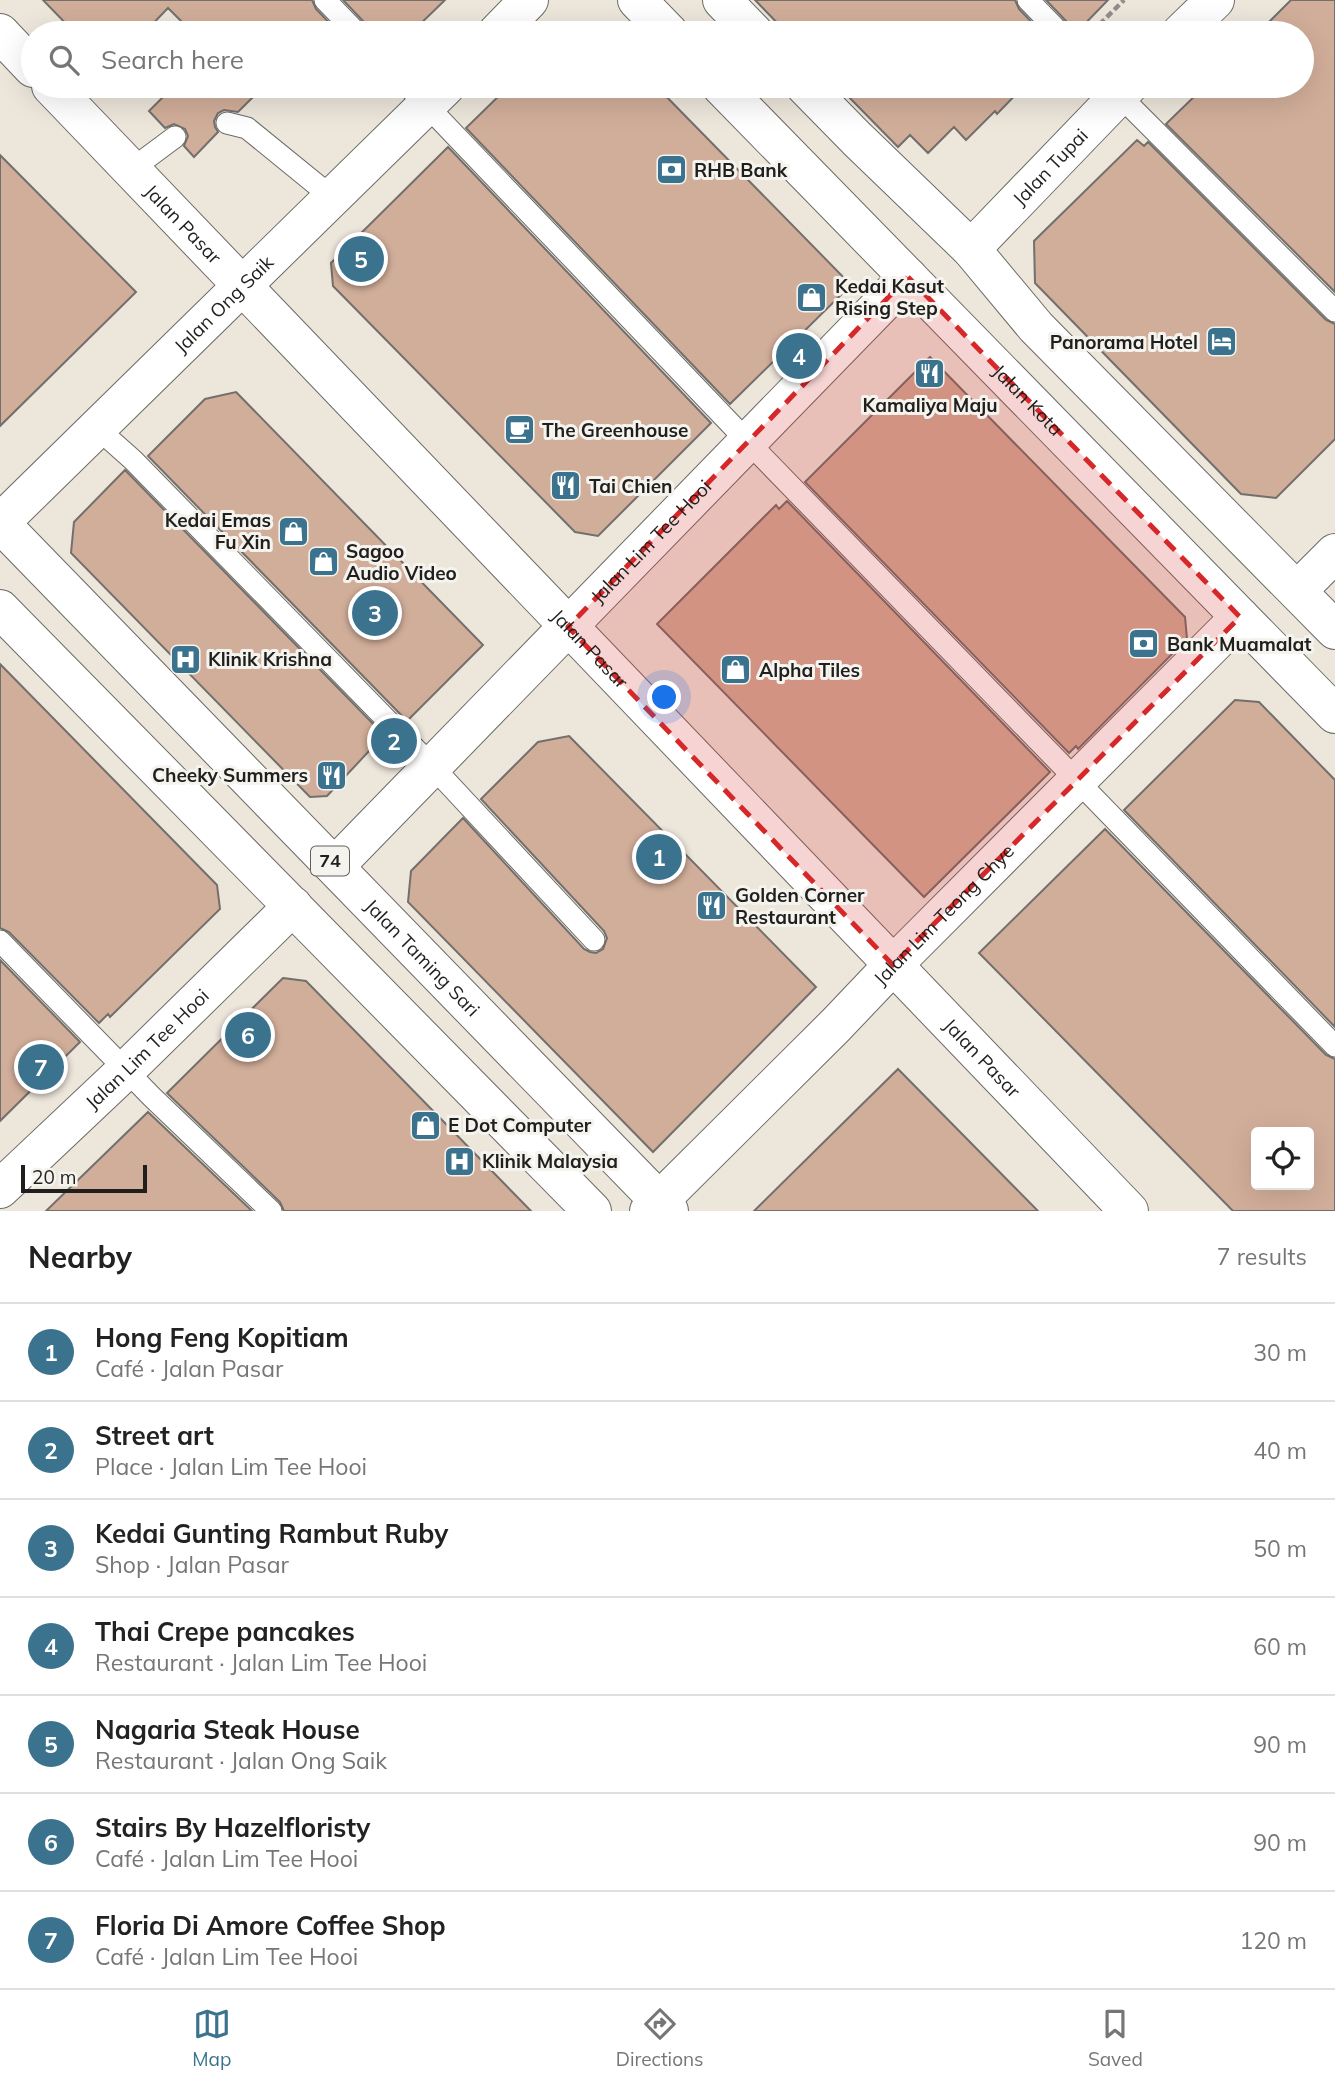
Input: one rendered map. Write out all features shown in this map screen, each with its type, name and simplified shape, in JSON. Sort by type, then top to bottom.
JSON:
[{"type":"main road","points":[[509,21],[529,0]]},
{"type":"main road","points":[[637,0],[657,21]]},
{"type":"main road","points":[[722,0],[742,21]]},
{"type":"main road","points":[[1193,21],[1215,0]]},
{"type":"main road","points":[[0,33],[21,55]]},
{"type":"main road","name":"Jalan Pasar","points":[[63,98],[1129,1211]]},
{"type":"main road","name":"Jalan Ong Saik","points":[[0,523],[334,198],[422,98]]},
{"type":"main road","name":"Jalan Kota","points":[[733,98],[1335,714]]},
{"type":"main road","points":[[817,98],[971,249],[1036,327],[1335,630]]},
{"type":"main road","name":"Jalan Tupai","points":[[971,249],[1111,98]]},
{"type":"main road","name":"Jalan Lim Tee Hooi","points":[[335,866],[908,277]]},
{"type":"main road","name":"Jalan Taming Sari","points":[[0,523],[335,866],[659,1208]]},
{"type":"main road","points":[[1297,591],[1335,553]]},
{"type":"main road","points":[[0,609],[592,1211]]},
{"type":"main road","name":"Jalan Lim Teong Chye","points":[[659,1208],[893,965],[1240,617]]},
{"type":"main road","name":"Jalan Lim Tee Hooi","points":[[0,1189],[293,906]]},
{"type":"lane","points":[[326,0],[346,21]]},
{"type":"lane","points":[[1028,0],[1048,21]]},
{"type":"lane","points":[[433,98],[748,442],[1335,1046]]},
{"type":"lane","points":[[1128,98],[1335,311]]},
{"type":"lane","points":[[227,123],[247,128],[334,198]]},
{"type":"lane","points":[[132,169],[175,137]]},
{"type":"lane","points":[[97,428],[133,460],[432,766],[594,940]]},
{"type":"lane","points":[[0,941],[126,1070],[271,1211]]},
{"type":"path","points":[[1103,21],[1124,0]]},
{"type":"highlighted area","points":[[908,277],[1240,617],[893,965],[568,627]]},
{"type":"shaded area","points":[[0,0],[1335,0],[1335,1211],[0,1211]]},
{"type":"building","points":[[43,0],[312,0],[316,9],[328,21],[181,21],[168,8],[156,21],[63,21]]},
{"type":"building","points":[[343,0],[445,0],[423,21],[363,21]]},
{"type":"building","points":[[755,0],[1015,0],[1019,9],[1030,21],[775,21]]},
{"type":"building","points":[[1046,0],[1108,0],[1088,21],[1066,21]]},
{"type":"building","points":[[1291,0],[1335,0],[1335,292],[1166,124],[1193,98],[1314,98],[1314,21],[1270,21]]},
{"type":"building","points":[[162,98],[252,98],[238,112],[224,110],[218,113],[214,121],[218,132],[194,157],[184,146],[188,136],[185,129],[174,124],[165,128],[149,111]]},
{"type":"building","points":[[497,98],[668,98],[851,285],[730,404],[466,128]]},
{"type":"building","points":[[850,98],[1012,98],[966,140],[954,127],[928,153],[910,135],[898,147]]},
{"type":"building","points":[[1137,140],[1144,146],[1148,142],[1326,320],[1335,324],[1335,439],[1276,498],[1241,494],[1035,283],[1034,241]]},
{"type":"building","points":[[448,147],[711,423],[598,536],[575,532],[333,286],[331,263]]},
{"type":"building","points":[[0,155],[136,292],[0,426]]},
{"type":"building","points":[[930,357],[1185,617],[1187,639],[1078,749],[1076,746],[1069,753],[805,482]]},
{"type":"building","points":[[236,392],[483,645],[407,721],[148,456],[205,399]]},
{"type":"building","points":[[125,470],[384,735],[327,796],[310,797],[71,553],[74,522]]},
{"type":"building","points":[[787,501],[1050,772],[924,897],[657,624],[776,505],[779,509]]},
{"type":"building","points":[[0,664],[217,885],[220,909],[110,1017],[108,1014],[99,1023],[9,932],[0,928]]},
{"type":"building","points":[[1235,700],[1259,702],[1335,780],[1335,1027],[1124,810]]},
{"type":"building","points":[[569,736],[816,987],[653,1152],[408,902],[411,871],[463,818],[584,949],[596,953],[603,949],[607,938],[604,931],[481,799],[538,742]]},
{"type":"building","points":[[1105,829],[1326,1055],[1335,1059],[1335,1211],[1233,1211],[979,953]]},
{"type":"building","points":[[0,960],[80,1042],[0,1121]]},
{"type":"building","points":[[283,978],[306,981],[531,1211],[284,1211],[280,1202],[167,1093]]},
{"type":"building","points":[[898,1069],[1038,1211],[754,1211],[832,1134]]},
{"type":"building","points":[[148,1112],[252,1211],[46,1211]]},
{"type":"place","name":"RHB Bank","points":[[671,170]]},
{"type":"place","name":"Nagaria Steak House","points":[[361,259]]},
{"type":"place","name":"Kedai Kasut Rising Step","points":[[812,297]]},
{"type":"place","name":"Panorama Hotel","points":[[1221,342]]},
{"type":"place","name":"Thai Crepe pancakes","points":[[799,356]]},
{"type":"place","name":"Kamaliya Maju","points":[[930,374]]},
{"type":"place","name":"The Greenhouse","points":[[519,430]]},
{"type":"place","name":"Tai Chien","points":[[566,486]]},
{"type":"place","name":"Kedai Emas Fu Xin","points":[[294,531]]},
{"type":"place","name":"Sagoo Audio Video","points":[[323,562]]},
{"type":"place","name":"Kedai Gunting Rambut Ruby","points":[[375,613]]},
{"type":"place","name":"Bank Muamalat","points":[[1144,644]]},
{"type":"place","name":"Klinik Krishna","points":[[185,659]]},
{"type":"place","name":"Alpha Tiles","points":[[736,670]]},
{"type":"place","name":"Street art","points":[[394,741]]},
{"type":"place","name":"Cheeky Summers","points":[[331,775]]},
{"type":"place","name":"Hong Feng Kopitiam","points":[[659,857]]},
{"type":"place","name":"Golden Corner Restaurant","points":[[712,906]]},
{"type":"place","name":"Stairs By Hazelfloristy","points":[[248,1035]]},
{"type":"place","name":"Floria Di Amore Coffee Shop","points":[[41,1067]]},
{"type":"place","name":"E Dot Computer","points":[[425,1125]]},
{"type":"place","name":"Klinik Malaysia","points":[[459,1161]]}]
